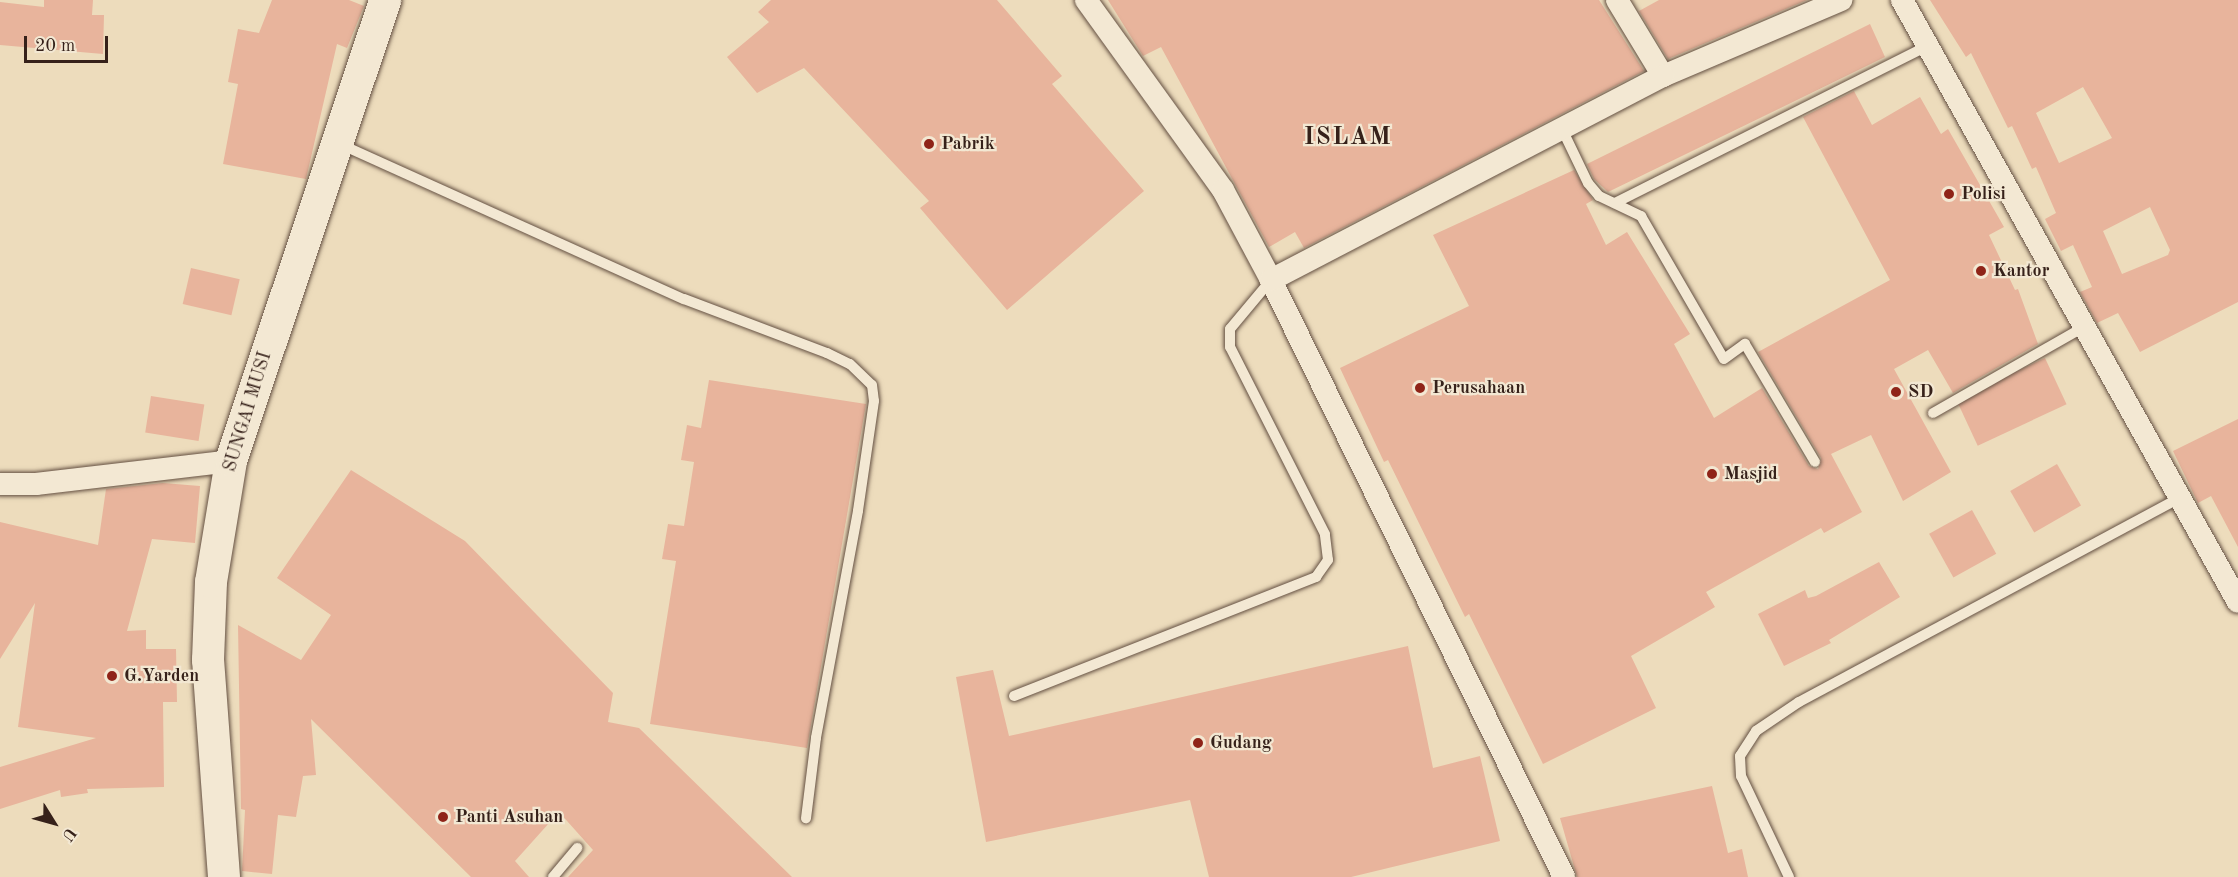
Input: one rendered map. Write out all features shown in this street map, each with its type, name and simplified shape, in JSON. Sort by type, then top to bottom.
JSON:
[{"type":"street","name":"SUNGAI MUSI","points":[[224,877],[208,660],[211,582],[231,461],[385,0]]},
{"type":"street","points":[[1086,0],[1223,190],[1271,280],[1564,877]]},
{"type":"street","points":[[1617,0],[1663,76]]},
{"type":"street","points":[[1271,280],[1663,76],[1841,0]]},
{"type":"street","points":[[1902,0],[2238,602]]},
{"type":"street","points":[[0,484],[36,484],[231,461]]},
{"type":"lane","points":[[1615,203],[1928,46]]},
{"type":"lane","points":[[1562,129],[1588,183],[1599,196],[1641,216],[1724,359],[1745,344],[1815,462]]},
{"type":"lane","points":[[337,142],[684,299],[835,357],[864,374],[872,385],[874,401],[858,511],[816,738],[806,818]]},
{"type":"lane","points":[[1014,696],[1316,577],[1328,560],[1325,534],[1230,347],[1230,329],[1271,280]]},
{"type":"lane","points":[[1933,413],[2084,327]]},
{"type":"lane","points":[[1789,877],[1741,776],[1740,756],[1756,731],[1799,702],[2180,498]]},
{"type":"lane","points":[[553,877],[577,848]]},
{"type":"building","points":[[44,0],[93,0],[92,15],[104,15],[103,54],[0,45],[0,2],[44,7]]},
{"type":"building","points":[[272,0],[349,0],[364,6],[347,48],[337,44],[306,179],[223,164],[238,84],[228,82],[238,29],[259,33]]},
{"type":"building","points":[[771,0],[997,0],[1062,76],[1052,84],[1144,191],[1007,310],[920,208],[929,201],[804,68],[757,93],[727,57],[769,22],[758,12]]},
{"type":"building","points":[[1108,0],[1599,0],[1644,71],[1304,248],[1295,232],[1269,247],[1161,47],[1143,56]]},
{"type":"building","points":[[1659,0],[1807,0],[1668,59],[1639,11]]},
{"type":"building","points":[[1930,0],[2238,0],[2238,302],[2140,352],[2118,313],[2097,323],[2080,292],[2092,287],[2073,245],[2061,251],[2045,219],[2056,213],[2036,167],[2032,169],[2012,126],[2008,128],[1971,53],[1966,57]],"holes":[[[2083,87],[2112,138],[2059,163],[2036,113]],[[2150,207],[2170,250],[2168,255],[2122,274],[2103,231]]]},
{"type":"building","points":[[1870,24],[1885,57],[1608,192],[1594,179],[1587,164]]},
{"type":"building","points":[[1854,91],[1872,125],[1920,97],[1941,134],[1948,129],[2004,227],[1989,235],[2015,290],[2018,289],[2038,344],[1953,393],[1928,350],[1894,369],[1951,472],[1903,501],[1871,435],[1831,454],[1862,512],[1824,533],[1821,528],[1706,592],[1715,607],[1631,656],[1656,708],[1543,764],[1469,614],[1465,617],[1388,460],[1384,462],[1340,368],[1469,306],[1433,235],[1574,170],[1593,200],[1586,204],[1606,245],[1627,232],[1690,334],[1674,344],[1714,418],[1762,388],[1809,466],[1818,469],[1821,458],[1758,352],[1890,280],[1803,117]]},
{"type":"building","points":[[191,268],[240,279],[231,315],[183,304]]},
{"type":"building","points":[[2045,358],[2067,404],[1978,446],[1956,399]]},
{"type":"building","points":[[709,380],[866,404],[807,748],[650,724],[676,561],[662,559],[668,524],[684,526],[694,462],[681,460],[687,425],[701,428]]},
{"type":"building","points":[[151,396],[204,404],[199,441],[145,433]]},
{"type":"building","points":[[2238,419],[2238,547],[2211,496],[2198,503],[2173,451]]},
{"type":"building","points":[[2057,464],[2081,506],[2034,533],[2010,491]]},
{"type":"building","points":[[351,470],[465,541],[613,693],[608,722],[639,728],[792,877],[568,877],[593,850],[559,812],[515,861],[529,877],[471,877],[311,719],[316,775],[303,776],[296,817],[278,815],[272,874],[242,871],[245,810],[241,809],[238,625],[301,660],[331,615],[277,578]]},
{"type":"building","points":[[163,483],[200,486],[195,543],[152,539],[127,631],[146,630],[146,649],[176,649],[177,702],[163,702],[164,787],[87,789],[88,793],[61,797],[60,790],[0,809],[0,767],[96,738],[18,727],[35,603],[0,659],[0,522],[98,545],[106,489]]},
{"type":"building","points":[[1972,510],[1996,554],[1953,577],[1929,534]]},
{"type":"building","points":[[1879,562],[1900,597],[1829,640],[1831,643],[1784,666],[1758,614],[1805,590],[1808,598],[1816,596]]},
{"type":"building","name":"Gudang","points":[[1408,646],[1433,768],[1480,756],[1500,841],[1351,877],[1209,877],[1190,800],[986,842],[956,677],[993,670],[1009,736]]},
{"type":"building","points":[[1712,786],[1728,853],[1742,849],[1748,877],[1577,877],[1560,818]]},
{"type":"place","name":"Pabrik","points":[[929,144]]},
{"type":"place","name":"Polisi","points":[[1949,194]]},
{"type":"place","name":"Kantor","points":[[1981,271]]},
{"type":"place","name":"Perusahaan","points":[[1420,388]]},
{"type":"place","name":"SD","points":[[1896,392]]},
{"type":"place","name":"Masjid","points":[[1712,474]]},
{"type":"place","name":"G.Yarden","points":[[112,676]]},
{"type":"place","name":"Gudang","points":[[1198,743]]},
{"type":"place","name":"Panti Asuhan","points":[[443,817]]},
{"type":"district","name":"ISLAM","points":[[1348,139]]}]
